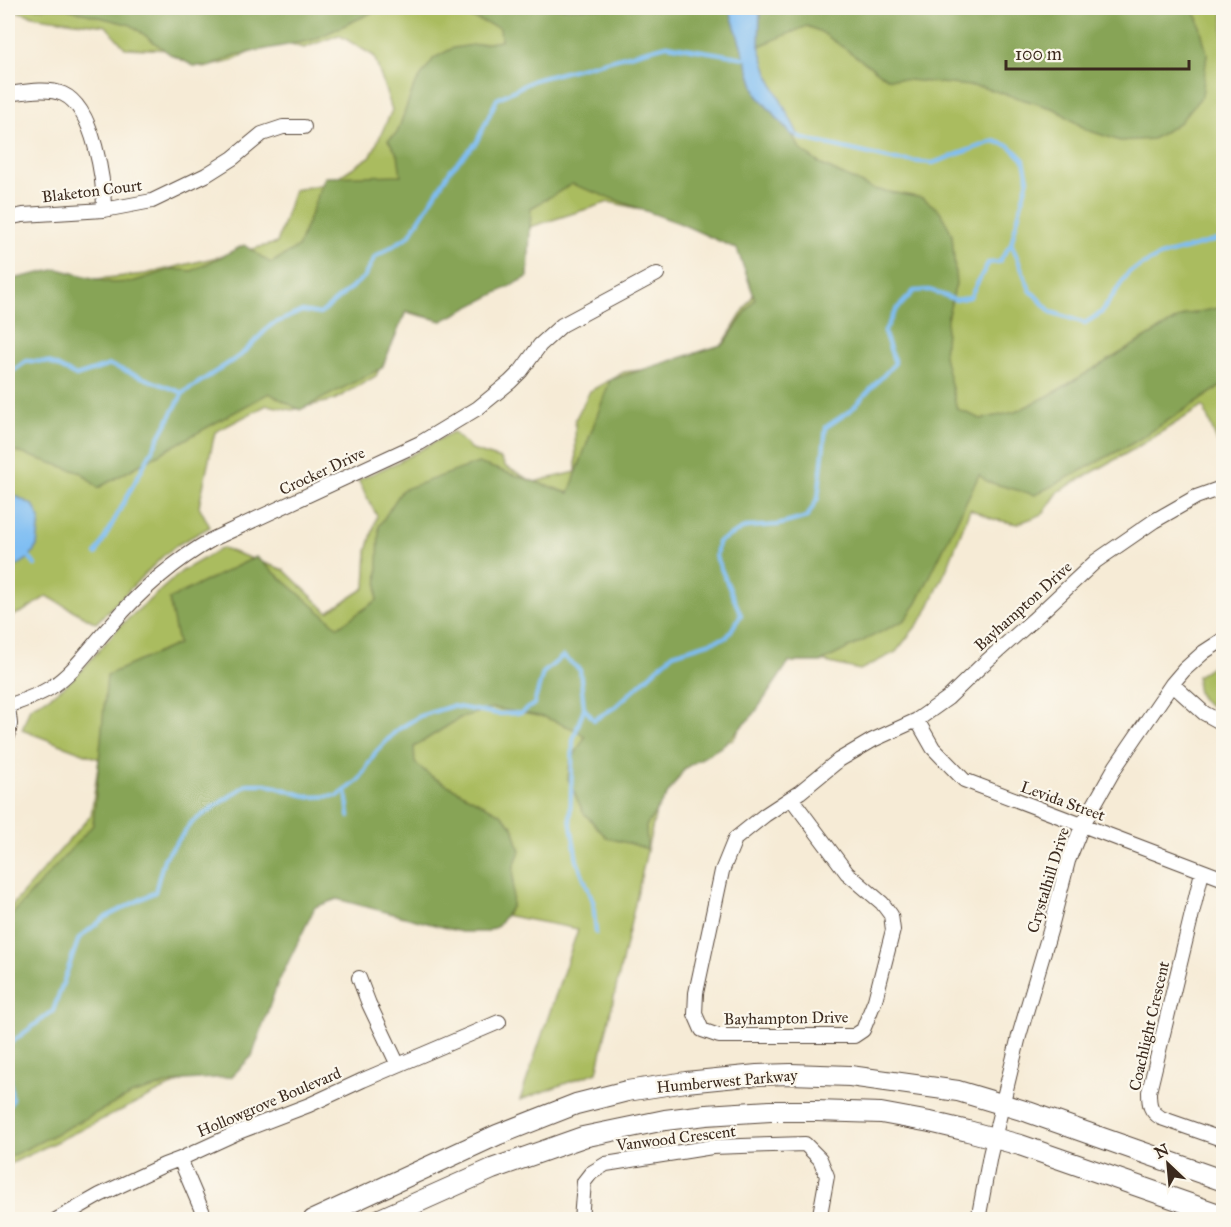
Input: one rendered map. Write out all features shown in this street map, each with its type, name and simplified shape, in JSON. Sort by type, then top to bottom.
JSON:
[{"type":"main road","name":"Humberwest Parkway","points":[[313,1220],[497,1135],[576,1104],[627,1091],[757,1075],[850,1076],[958,1091],[1224,1181]]},
{"type":"main road","name":"Humberwest Parkway","points":[[378,1220],[492,1170],[583,1137],[665,1120],[706,1115],[815,1110],[881,1113],[994,1137],[1224,1215]]},
{"type":"street","points":[[8,93],[40,90],[63,94],[76,104],[84,115],[92,136],[104,188],[104,210]]},
{"type":"street","name":"Blaketon Court","points":[[8,218],[104,210],[152,201],[206,175],[233,158],[262,135],[283,127],[304,127]]},
{"type":"street","name":"Crocker Drive","points":[[8,706],[38,694],[60,680],[81,660],[134,600],[188,554],[213,539],[431,437],[478,408],[510,382],[540,345],[562,325],[657,274]]},
{"type":"street","name":"Bayhampton Drive","points":[[791,798],[847,873],[882,903],[891,915],[893,930],[874,1000],[863,1030],[854,1036],[719,1036],[702,1030],[695,1014],[696,993],[722,871],[735,839],[765,815],[800,792],[839,760],[873,740],[916,720],[948,698],[1096,561],[1154,521],[1196,497],[1224,487]]},
{"type":"street","name":"Crystalhill Drive","points":[[978,1220],[994,1137],[1019,1035],[1068,861],[1082,826],[1116,766],[1172,684],[1204,652],[1224,639]]},
{"type":"street","points":[[1172,684],[1203,713],[1224,724]]},
{"type":"street","points":[[8,706],[10,724],[8,736]]},
{"type":"street","name":"Levida Street","points":[[916,720],[933,748],[964,780],[1224,879]]},
{"type":"street","name":"Coachlight Crescent","points":[[1203,872],[1152,1081],[1149,1102],[1153,1113],[1161,1118],[1224,1140]]},
{"type":"street","points":[[359,978],[398,1065]]},
{"type":"street","name":"Hollowgrove Boulevard","points":[[56,1220],[100,1195],[164,1165],[499,1022]]},
{"type":"street","name":"Vanwood Crescent","points":[[581,1220],[584,1182],[591,1173],[606,1164],[711,1147],[805,1144],[820,1159],[826,1176],[819,1220]]},
{"type":"street","points":[[180,1160],[206,1220]]},
{"type":"green space","points":[[8,8],[1223,8],[1223,456],[1203,406],[1134,449],[1059,491],[1043,514],[1017,524],[993,519],[970,509],[948,566],[925,615],[896,652],[860,670],[799,656],[771,670],[751,711],[733,740],[688,757],[656,811],[597,1072],[520,1100],[578,929],[310,878],[184,1080],[8,1165],[8,910],[91,815],[99,759],[22,730],[30,707],[66,685],[120,626],[182,571],[222,548],[284,570],[328,612],[365,588],[367,551],[377,516],[358,480],[398,462],[453,432],[472,450],[501,459],[506,467],[534,482],[576,472],[575,420],[590,391],[624,372],[682,365],[717,354],[766,274],[733,230],[609,202],[527,228],[442,321],[406,312],[376,376],[334,400],[292,410],[267,405],[215,432],[199,506],[210,527],[177,545],[162,557],[96,623],[47,596],[22,612],[8,617],[8,288],[145,274],[277,243],[294,190],[329,183],[371,156],[392,110],[374,56],[339,35],[304,48],[274,41],[232,61],[204,68],[172,50],[125,48],[106,26],[37,17]]},
{"type":"green space","points":[[63,8],[392,8],[371,13],[313,40],[236,55],[211,66],[194,66],[170,54],[131,25]]},
{"type":"green space","points":[[415,8],[729,8],[757,95],[792,135],[801,150],[822,165],[873,189],[923,198],[940,211],[952,234],[956,284],[947,319],[944,356],[957,409],[981,419],[1015,412],[1048,396],[1184,315],[1223,307],[1223,385],[1133,443],[1035,495],[988,482],[979,475],[917,603],[905,620],[821,662],[789,662],[754,714],[721,747],[685,768],[646,826],[647,849],[607,838],[583,812],[568,779],[570,762],[585,737],[576,730],[544,717],[493,708],[460,718],[414,747],[415,763],[431,776],[501,814],[513,827],[520,851],[514,866],[512,906],[498,926],[486,932],[461,932],[337,899],[315,907],[277,985],[252,1056],[231,1077],[184,1080],[133,1094],[8,1157],[8,919],[93,825],[107,675],[178,644],[169,599],[256,557],[338,627],[377,600],[379,526],[402,490],[478,463],[569,493],[610,380],[724,344],[755,299],[737,249],[679,223],[572,184],[531,208],[528,277],[442,321],[406,311],[382,368],[300,410],[269,393],[98,488],[82,473],[8,449],[8,280],[58,269],[112,283],[132,282],[173,269],[192,271],[244,245],[271,263],[298,247],[325,177],[401,175],[398,155],[388,140],[397,133],[414,86],[434,58],[453,48],[501,41],[500,28],[469,17],[433,14]]},
{"type":"green space","points":[[760,8],[1192,8],[1198,18],[1207,54],[1202,96],[1180,122],[1153,139],[1120,141],[1087,130],[1055,109],[981,87],[887,78],[821,32],[807,26],[759,46]]},
{"type":"green space","points":[[1223,658],[1223,712],[1202,699],[1196,683],[1197,676]]},
{"type":"water","points":[[729,8],[760,8],[759,46],[769,77],[800,138],[792,135],[757,95]]},
{"type":"water","points":[[8,493],[34,506],[40,519],[37,546],[29,558],[8,572]]},
{"type":"waterway","points":[[96,554],[183,393],[241,355],[271,325],[302,311],[320,314],[364,277],[375,257],[409,236],[451,169],[476,143],[497,99],[534,80],[667,45],[751,59]]},
{"type":"waterway","points":[[584,708],[594,720],[615,707],[673,654],[727,637],[741,615],[716,557],[718,542],[746,527],[778,525],[807,517],[818,498],[826,427],[850,411],[895,363],[884,332],[896,310],[914,291],[930,290],[956,300],[970,297],[988,263],[999,262],[1011,244],[1028,179],[1024,160],[1010,146],[994,141],[933,163],[896,160],[799,136]]},
{"type":"waterway","points":[[1012,245],[1030,290],[1051,312],[1085,323],[1101,313],[1129,272],[1160,256],[1224,238]]},
{"type":"waterway","points":[[8,374],[27,361],[49,362],[76,376],[110,365],[183,393]]},
{"type":"waterway","points":[[28,555],[35,565]]},
{"type":"waterway","points":[[8,1045],[53,1011],[79,938],[104,918],[155,892],[164,859],[192,822],[248,784],[266,784],[309,797],[338,796],[359,780],[375,753],[397,730],[420,716],[452,706],[498,714],[521,713],[534,704],[543,673],[563,656],[580,670],[584,708],[573,740],[570,819],[577,861],[593,901],[596,933]]},
{"type":"waterway","points":[[346,790],[349,816]]},
{"type":"waterway","points":[[8,1051],[12,1101],[8,1107]]}]
